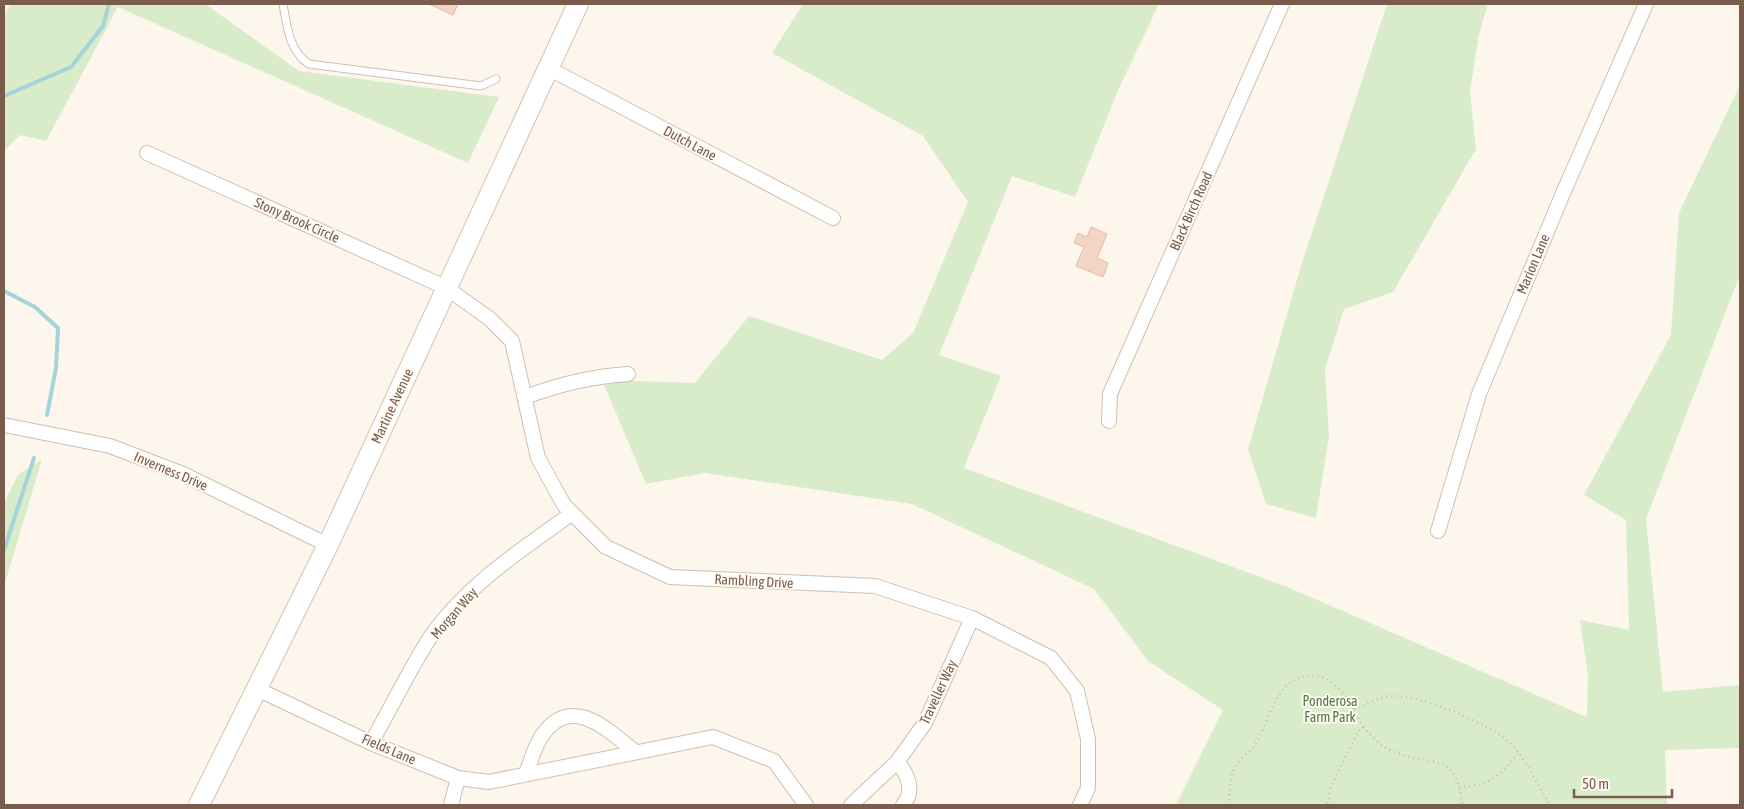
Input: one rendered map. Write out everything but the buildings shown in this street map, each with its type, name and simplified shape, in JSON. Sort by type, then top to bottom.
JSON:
[{"type":"main road","name":"Martine Avenue","points":[[200,805],[328,545],[578,4]]},
{"type":"street","name":"Black Birch Road","points":[[1109,421],[1110,394],[1282,4]]},
{"type":"street","name":"Marion Lane","points":[[1438,531],[1479,394],[1560,199],[1646,4]]},
{"type":"street","name":"Dutch Lane","points":[[548,68],[832,218]]},
{"type":"street","name":"Stony Brook Circle","points":[[147,153],[447,288]]},
{"type":"street","name":"Rambling Drive","points":[[447,288],[490,319],[512,340],[538,458],[571,514],[606,547],[670,577],[875,586],[972,618],[1051,658],[1077,691],[1088,739],[1088,788],[1080,805]]},
{"type":"street","points":[[525,397],[561,384],[590,377],[628,374]]},
{"type":"street","name":"Inverness Drive","points":[[4,425],[110,446],[183,474],[328,545]]},
{"type":"street","name":"Morgan Way","points":[[371,743],[431,637],[450,613],[495,569],[571,514]]},
{"type":"street","name":"Traveller Way","points":[[851,805],[897,762],[925,723],[972,618]]},
{"type":"street","name":"Fields Lane","points":[[257,689],[371,743],[458,778],[489,782],[634,751],[713,737],[774,762],[806,805]]},
{"type":"street","points":[[526,773],[540,738],[556,720],[571,717],[590,718],[602,724],[634,751]]},
{"type":"street","points":[[897,762],[904,770],[909,781],[908,794],[902,805]]},
{"type":"street","points":[[451,805],[458,778]]},
{"type":"lane","points":[[283,4],[289,36],[294,48],[300,58],[309,64],[481,86],[496,79]]},
{"type":"path","points":[[1228,805],[1233,771],[1240,758],[1256,745],[1286,686],[1297,678],[1321,675],[1333,682],[1354,710],[1363,728],[1379,744],[1392,751],[1448,766],[1453,770],[1459,787],[1462,805]]},
{"type":"path","points":[[1354,710],[1373,700],[1393,696],[1435,703],[1500,735],[1511,744],[1550,805]]},
{"type":"path","points":[[1327,805],[1331,786],[1358,732],[1363,728]]},
{"type":"path","points":[[1459,787],[1476,786],[1492,780],[1518,753]]},
{"type":"green space","points":[[10,4],[205,4],[299,71],[499,97],[468,163],[118,7],[46,141],[20,135],[4,151],[4,16]]},
{"type":"green space","name":"Ponderosa Farm Park","points":[[803,4],[1159,4],[1119,88],[1075,197],[1012,176],[939,355],[1001,376],[964,468],[1285,586],[1587,717],[1588,675],[1580,620],[1629,630],[1626,520],[1584,495],[1671,335],[1679,213],[1740,85],[1740,275],[1646,519],[1663,692],[1740,685],[1740,748],[1665,750],[1667,805],[1176,805],[1223,710],[1148,661],[1094,589],[912,504],[705,473],[646,484],[602,380],[695,383],[749,316],[882,360],[913,333],[968,202],[923,136],[772,53]]},
{"type":"green space","points":[[1387,4],[1488,4],[1479,34],[1470,91],[1476,149],[1393,292],[1344,309],[1325,369],[1329,435],[1316,518],[1266,504],[1248,449],[1301,266]]},
{"type":"green space","points":[[42,459],[4,586],[4,503],[18,475]]},
{"type":"waterway","points":[[4,96],[71,67],[103,26],[109,4]]},
{"type":"waterway","points":[[4,291],[35,307],[58,328],[56,368],[47,415]]},
{"type":"waterway","points":[[4,550],[34,458]]}]
